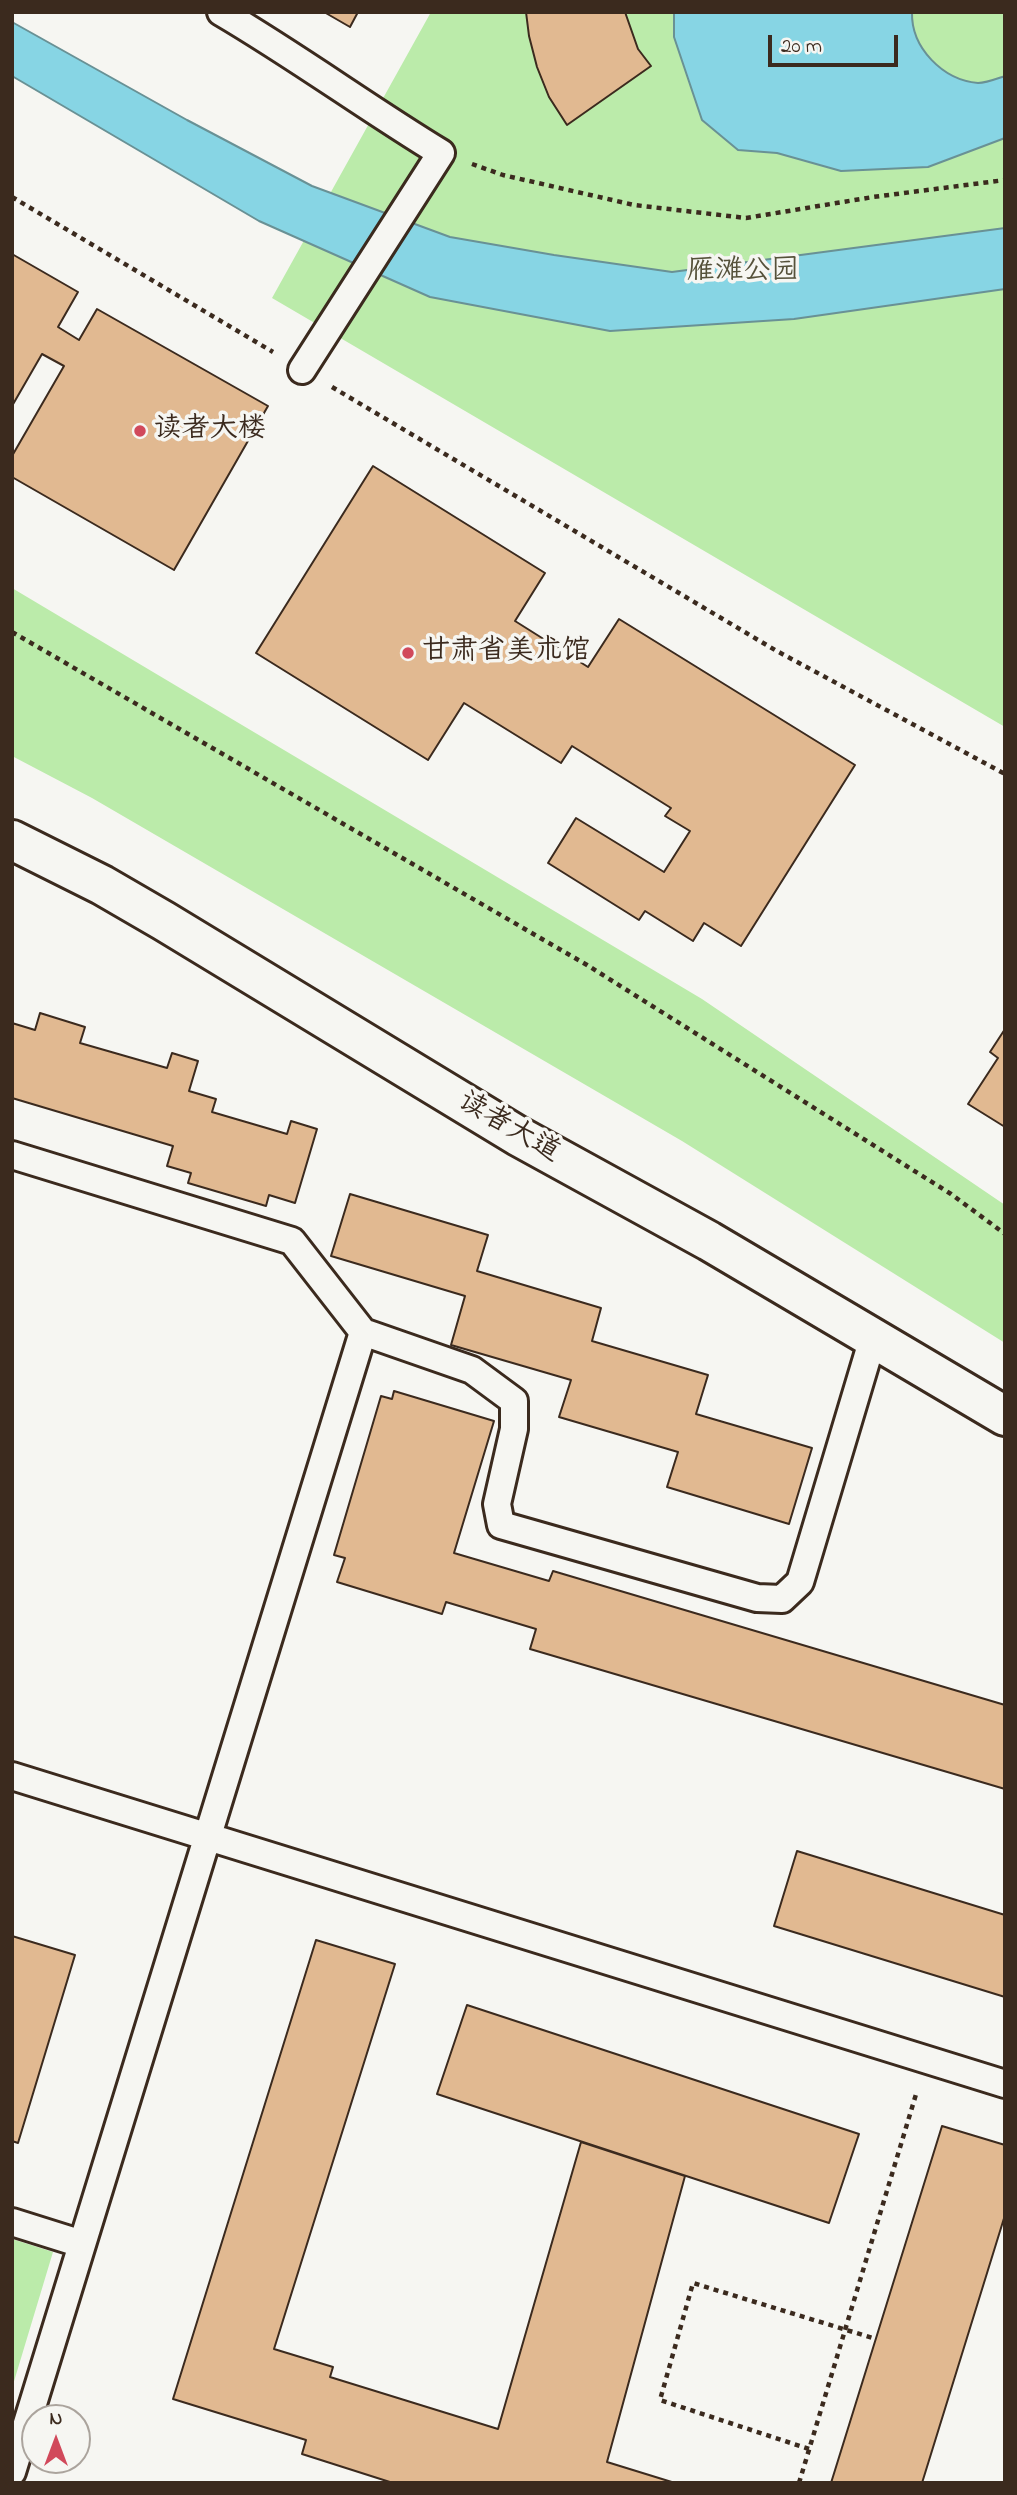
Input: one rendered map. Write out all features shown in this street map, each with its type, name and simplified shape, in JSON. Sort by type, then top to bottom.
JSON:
[{"type":"main road","name":"读者大道","points":[[12,840],[164,921],[517,1136],[709,1241],[1005,1416]]},
{"type":"lane","points":[[221,12],[259,34],[383,117],[435,162],[302,370]]},
{"type":"lane","points":[[12,1155],[292,1241],[363,1332],[472,1370],[514,1401],[514,1429],[497,1503],[501,1525],[757,1598],[782,1599],[800,1582],[873,1338]]},
{"type":"lane","points":[[12,2472],[363,1332]]},
{"type":"lane","points":[[12,1776],[1005,2084]]},
{"type":"lane","points":[[12,2222],[82,2244]]},
{"type":"path","points":[[435,162],[503,174],[634,205],[746,218],[873,197],[1005,180]]},
{"type":"path","points":[[12,197],[775,650],[1005,775]]},
{"type":"path","points":[[12,632],[587,965],[951,1194],[1005,1234]]},
{"type":"path","points":[[799,2483],[927,2059]]},
{"type":"path","points":[[809,2449],[660,2400],[693,2283],[876,2339]]},
{"type":"green space","name":"雁滩公园","points":[[431,12],[1005,12],[1005,727],[272,298]]},
{"type":"green space","points":[[12,588],[702,999],[1005,1205],[1005,1343],[682,1141],[92,798],[12,756]]},
{"type":"green space","points":[[12,2239],[53,2252],[12,2388]]},
{"type":"water","points":[[674,12],[912,12],[917,38],[941,69],[965,81],[978,83],[1005,76],[1005,138],[928,167],[841,171],[777,153],[738,150],[702,120],[674,37]]},
{"type":"water","points":[[12,22],[312,186],[450,237],[672,272],[1005,228],[1005,289],[794,319],[610,331],[430,297],[259,221],[12,76]]},
{"type":"building","points":[[324,12],[358,12],[350,27]]},
{"type":"building","points":[[526,12],[625,12],[638,49],[651,66],[567,125],[549,97],[537,67]]},
{"type":"building","name":"读者大楼","points":[[12,254],[78,292],[58,327],[79,340],[97,309],[268,406],[174,570],[12,477],[12,456],[64,366],[42,354],[12,406]]},
{"type":"building","points":[[373,466],[545,573],[515,621],[588,667],[619,619],[855,765],[741,946],[704,923],[693,941],[645,911],[639,920],[548,863],[576,818],[664,872],[690,831],[665,816],[671,808],[572,746],[561,763],[464,703],[428,760],[256,653]]},
{"type":"building","points":[[40,1013],[85,1027],[80,1043],[167,1068],[172,1053],[198,1061],[189,1091],[216,1099],[212,1112],[287,1134],[291,1121],[317,1129],[295,1203],[269,1195],[266,1206],[188,1183],[191,1173],[167,1166],[173,1146],[12,1098],[12,1023],[35,1030]]},
{"type":"building","points":[[1005,1029],[1005,1127],[968,1104],[998,1058],[990,1052]]},
{"type":"building","points":[[350,1194],[488,1235],[477,1271],[601,1308],[592,1341],[708,1375],[696,1414],[812,1448],[789,1524],[667,1487],[678,1452],[559,1417],[571,1380],[451,1345],[465,1296],[331,1256]]},
{"type":"building","points":[[394,1391],[494,1421],[454,1553],[549,1581],[553,1571],[1005,1705],[1005,1789],[530,1649],[536,1629],[446,1602],[442,1614],[337,1582],[345,1558],[334,1555],[381,1396],[392,1399]]},
{"type":"building","points":[[797,1851],[1005,1915],[1005,1997],[774,1926]]},
{"type":"building","points":[[12,1936],[75,1955],[18,2143],[12,2141]]},
{"type":"building","points":[[316,1940],[395,1964],[274,2349],[333,2367],[330,2377],[498,2429],[581,2142],[685,2176],[607,2462],[675,2483],[393,2483],[302,2454],[306,2440],[173,2399]]},
{"type":"building","points":[[467,2005],[859,2134],[829,2223],[437,2094]]},
{"type":"building","points":[[942,2126],[1005,2145],[1005,2215],[922,2483],[831,2483]]},
{"type":"place","name":"读者大楼","points":[[140,431]]},
{"type":"place","name":"甘肃省美术馆","points":[[408,653]]}]
